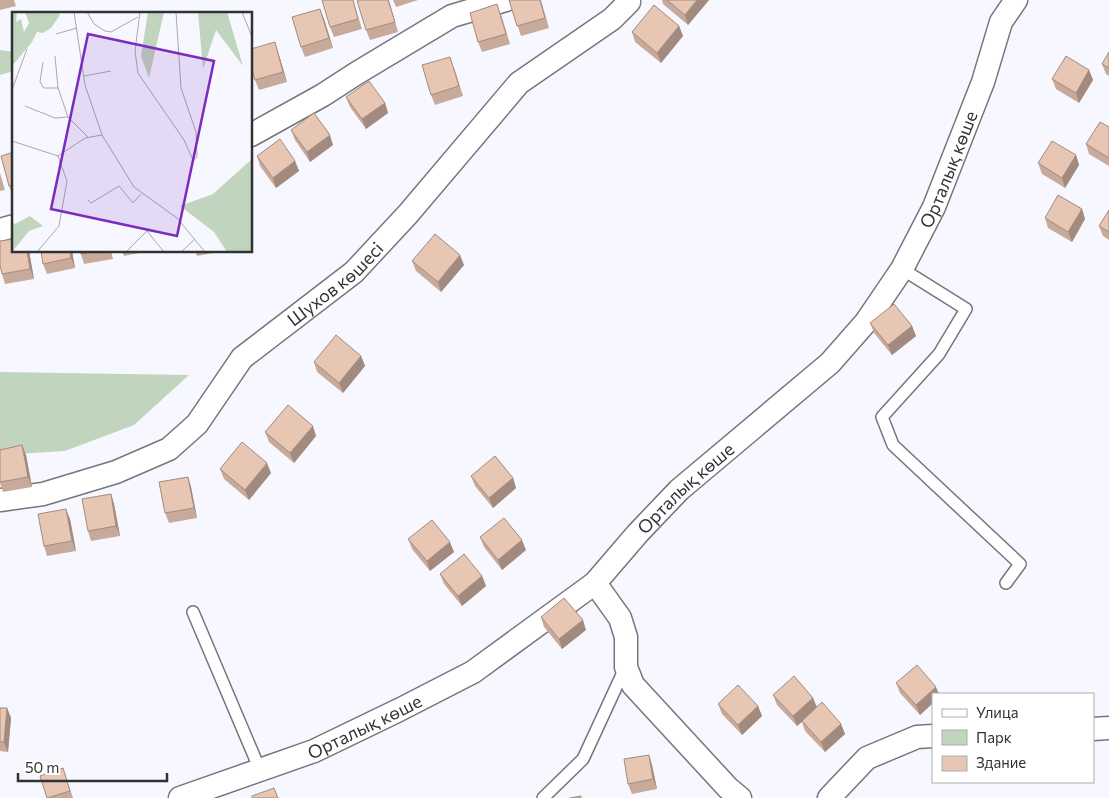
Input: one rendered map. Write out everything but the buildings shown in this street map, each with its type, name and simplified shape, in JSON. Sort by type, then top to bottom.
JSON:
[{"type":"street","points":[[252,135],[323,95],[364,68],[452,16],[506,0]]},
{"type":"street","name":"Шухов көшесі","points":[[0,500],[43,494],[107,475],[169,449],[197,424],[242,358],[354,272],[408,214],[519,83],[612,19],[629,2],[628,0]]},
{"type":"street","name":"Орталық көше","points":[[180,798],[314,751],[473,672],[595,583],[638,533],[679,490],[830,363],[866,322],[902,269],[934,207],[983,82],[1001,22],[1016,0]]},
{"type":"street","points":[[595,583],[620,618],[626,637],[626,667],[633,685],[728,788],[740,798]]},
{"type":"street","points":[[1094,729],[1109,728]]},
{"type":"street","points":[[829,798],[867,758],[917,737],[932,736]]},
{"type":"lane","points":[[902,269],[966,309],[939,354],[882,417],[893,445],[1020,564],[1006,583]]},
{"type":"lane","points":[[193,612],[260,770]]},
{"type":"lane","points":[[543,798],[583,759],[626,667]]},
{"type":"green space","points":[[0,50],[12,52],[12,72],[0,75]]},
{"type":"green space","points":[[0,372],[189,375],[134,425],[65,451],[0,455]]}]
